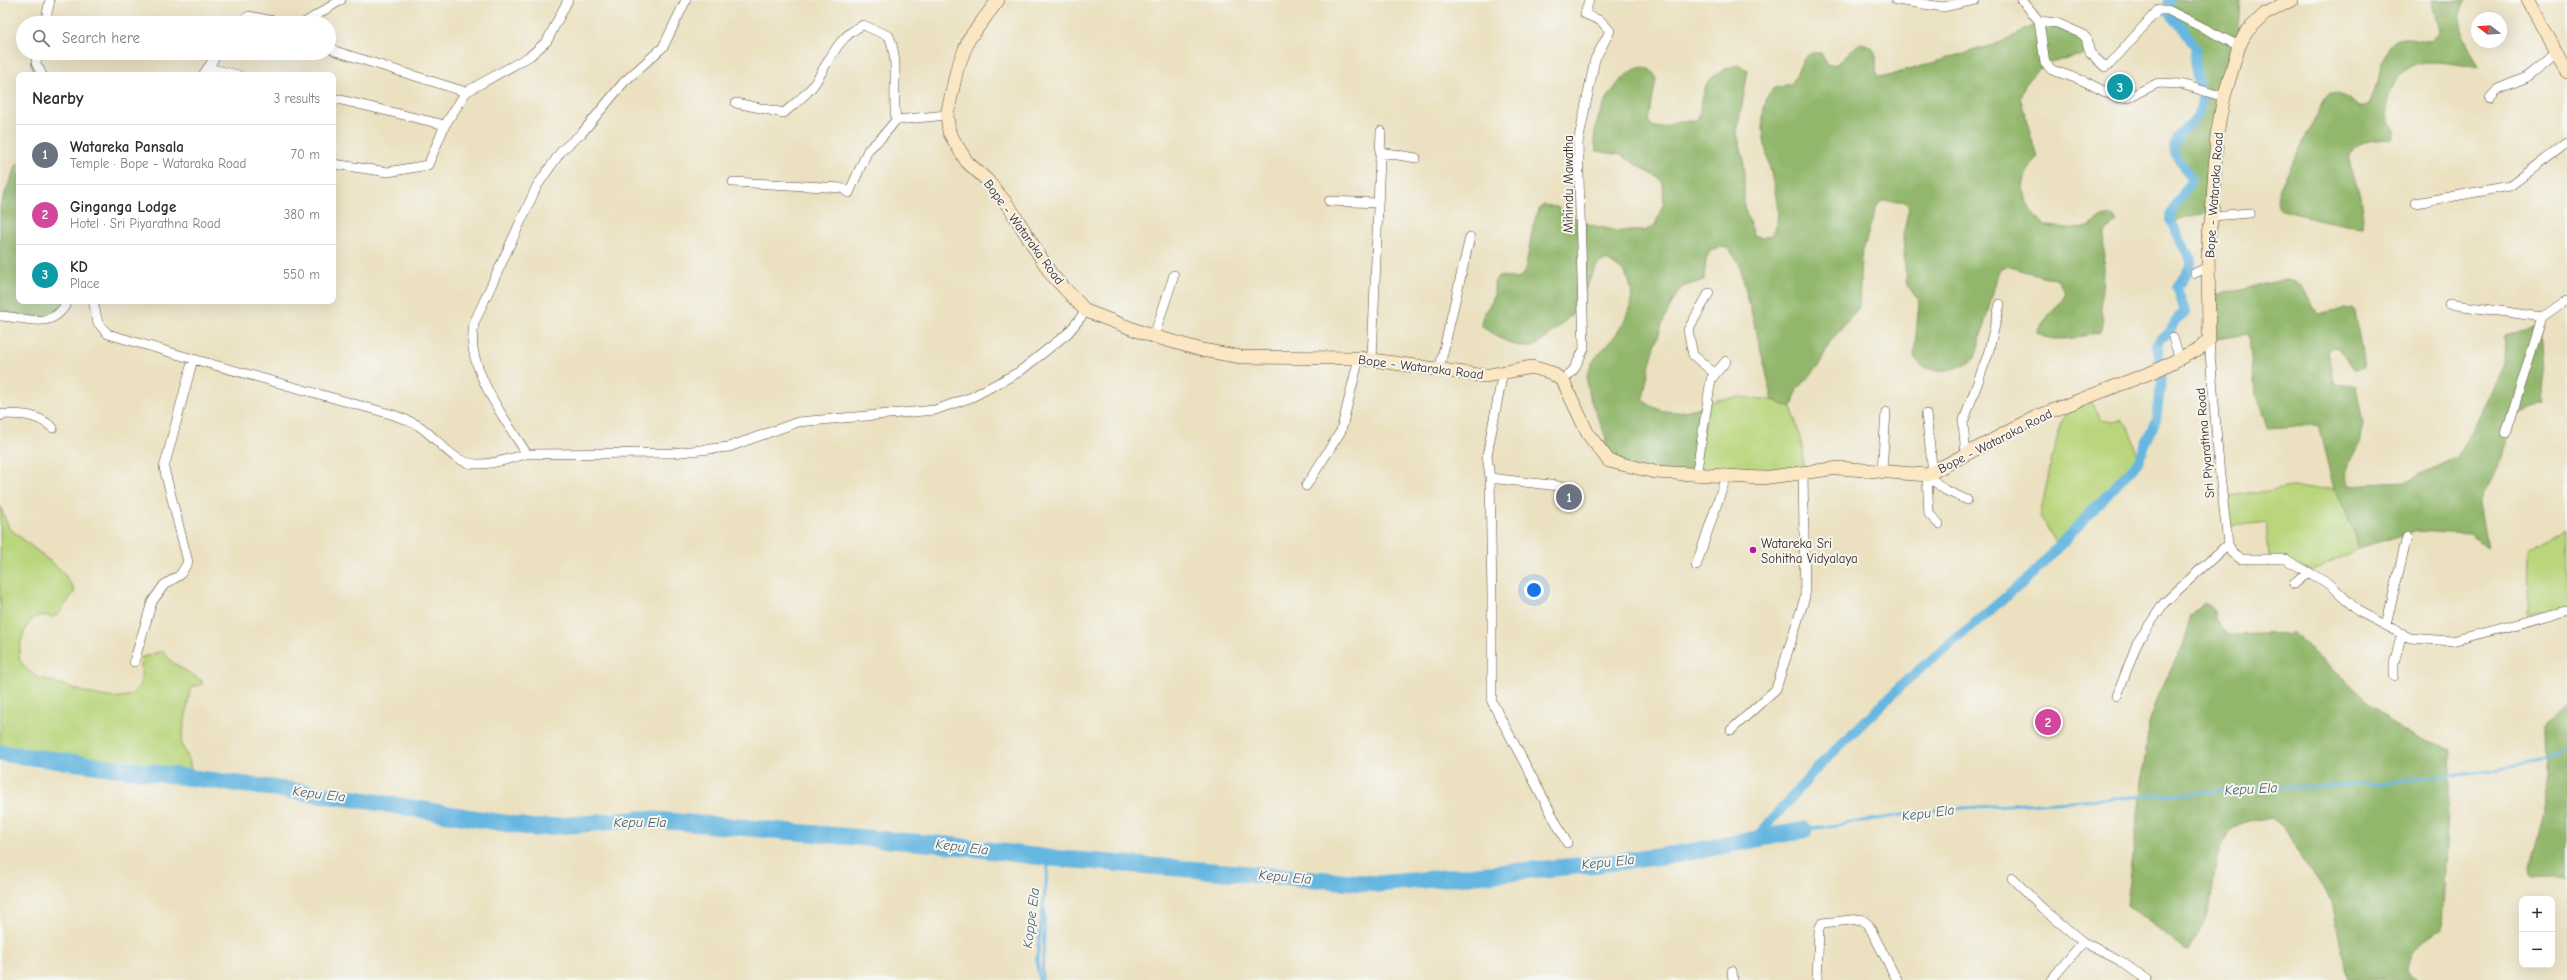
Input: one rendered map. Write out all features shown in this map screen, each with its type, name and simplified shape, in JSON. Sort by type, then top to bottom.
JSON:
[{"type":"street","points":[[47,16],[50,0]]},
{"type":"street","points":[[316,16],[342,0]]},
{"type":"street","points":[[336,164],[388,172],[428,165],[445,125],[466,92],[530,56],[547,41],[568,0]]},
{"type":"street","points":[[527,454],[502,416],[476,360],[472,346],[474,323],[537,186],[562,150],[582,133],[624,82],[663,47],[686,0]]},
{"type":"street","name":"Bope - Wataraka Road","points":[[998,0],[969,39],[957,69],[947,114],[949,132],[967,162],[987,180],[1010,208],[1051,274],[1086,311],[1154,336],[1202,350],[1240,358],[1365,359],[1485,376],[1532,367],[1552,373],[1563,381],[1588,434],[1609,461],[1655,472],[1681,473],[1696,476],[1762,478],[1839,468],[1930,474],[2036,417],[2155,372],[2180,359],[2209,340],[2210,296],[2208,240],[2212,216],[2217,134],[2224,97],[2239,46],[2246,31],[2265,14],[2291,0]]},
{"type":"street","name":"Mihindu Mawatha","points":[[1563,381],[1574,369],[1584,349],[1578,143],[1595,59],[1610,31],[1601,21],[1585,14],[1589,0]]},
{"type":"street","points":[[1896,0],[1944,4],[1974,0]]},
{"type":"street","points":[[2022,0],[2039,22],[2045,63],[2052,70],[2084,81],[2117,98],[2127,98],[2158,83],[2180,84],[2224,97]]},
{"type":"street","points":[[2528,0],[2567,72]]},
{"type":"street","points":[[2039,22],[2058,23],[2082,34],[2086,38],[2090,53],[2105,67],[2110,64],[2158,10],[2168,10],[2239,46]]},
{"type":"street","points":[[734,182],[842,188],[849,193],[868,150],[882,138],[896,120],[894,104],[895,50],[890,36],[864,26],[852,30],[827,60],[815,84],[784,113],[736,103]]},
{"type":"street","points":[[336,51],[466,92]]},
{"type":"street","points":[[2490,98],[2498,89],[2525,78],[2557,52]]},
{"type":"street","points":[[36,60],[36,64],[40,72]]},
{"type":"street","points":[[206,71],[213,60]]},
{"type":"street","points":[[336,99],[445,125]]},
{"type":"street","points":[[896,120],[947,114]]},
{"type":"street","points":[[1306,486],[1341,431],[1365,359],[1378,203],[1382,131]]},
{"type":"street","points":[[2416,203],[2510,186],[2567,143]]},
{"type":"street","points":[[1380,152],[1416,158]]},
{"type":"street","points":[[1329,201],[1378,203]]},
{"type":"street","points":[[2212,216],[2250,213]]},
{"type":"street","points":[[1439,370],[1470,237]]},
{"type":"street","points":[[2195,273],[2208,267]]},
{"type":"street","points":[[1154,336],[1174,275]]},
{"type":"street","points":[[1710,293],[1688,330],[1694,355],[1714,373]]},
{"type":"street","points":[[2506,433],[2542,317],[2562,302],[2567,301]]},
{"type":"street","points":[[0,316],[37,322],[56,316],[66,304]]},
{"type":"street","points":[[94,304],[98,323],[108,334],[193,360],[394,415],[418,425],[436,438],[455,457],[465,463],[494,463],[527,454],[672,453],[729,447],[798,422],[935,410],[972,397],[1019,372],[1068,333],[1086,311]]},
{"type":"street","points":[[1966,455],[1963,423],[1988,354],[2000,304]]},
{"type":"street","points":[[2449,304],[2542,317]]},
{"type":"street","points":[[2173,338],[2180,359]]},
{"type":"street","name":"Sri Piyarathna Road","points":[[2209,340],[2219,466],[2228,544]]},
{"type":"street","points":[[134,662],[152,602],[164,585],[180,575],[188,562],[164,468],[193,360]]},
{"type":"street","points":[[1696,476],[1710,379],[1726,361]]},
{"type":"street","points":[[1503,372],[1487,455],[1490,478],[1492,702],[1567,843]]},
{"type":"street","points":[[1882,470],[1886,412]]},
{"type":"street","points":[[0,416],[3,414],[31,414],[43,419],[53,428]]},
{"type":"street","points":[[1926,414],[1930,474],[1929,514],[1939,524]]},
{"type":"street","points":[[1731,730],[1776,688],[1805,597],[1804,473]]},
{"type":"street","points":[[1930,474],[1945,490],[1967,500]]},
{"type":"street","points":[[1696,566],[1726,477]]},
{"type":"street","points":[[1490,478],[1567,487]]},
{"type":"street","points":[[2386,625],[2407,537]]},
{"type":"street","points":[[2117,696],[2137,643],[2164,603],[2228,544],[2232,553],[2241,559],[2285,559],[2331,585],[2358,611],[2410,638],[2452,641],[2567,611]]},
{"type":"street","points":[[2294,584],[2309,572]]},
{"type":"street","points":[[2394,676],[2394,663],[2402,633]]},
{"type":"street","points":[[2012,878],[2042,908],[2083,942],[2119,960],[2147,980]]},
{"type":"street","points":[[1817,980],[1819,929],[1822,923],[1861,919],[1868,924],[1897,980]]},
{"type":"street","points":[[2051,980],[2083,942]]},
{"type":"green space","points":[[2168,0],[2241,0],[2238,45],[2224,90],[2211,210],[2171,223],[2172,212],[2191,180],[2177,156],[2175,145],[2176,138],[2199,116],[2202,108],[2201,99],[2194,78],[2196,49],[2185,31],[2167,11]]},
{"type":"green space","points":[[2432,0],[2466,0],[2460,17],[2461,25],[2467,43],[2479,68],[2433,62],[2418,64],[2411,67],[2399,77],[2391,90],[2387,105],[2388,118],[2395,131],[2392,139],[2364,142],[2353,150],[2350,156],[2350,165],[2353,177],[2360,192],[2362,201],[2362,227],[2319,219],[2280,208],[2277,202],[2279,190],[2326,97],[2330,93],[2334,93],[2346,97],[2359,107],[2369,105],[2384,57],[2393,42],[2399,39],[2407,38],[2430,41],[2439,32]]},
{"type":"green space","points":[[2041,22],[2082,34],[2090,53],[2050,63],[2036,71],[2027,81],[2020,97],[2037,158],[2026,176],[2023,185],[2024,193],[2030,209],[2044,226],[2075,229],[2085,228],[2089,227],[2105,216],[2113,218],[2117,222],[2105,232],[2101,310],[2103,322],[2100,332],[2060,339],[2044,337],[2037,333],[2037,330],[2059,304],[2066,293],[2057,280],[2006,266],[1999,270],[1975,358],[1961,366],[1943,370],[1927,368],[1920,364],[1914,357],[1919,302],[1906,282],[1903,237],[1909,207],[1903,201],[1883,201],[1876,207],[1861,257],[1859,307],[1830,342],[1818,367],[1797,389],[1792,408],[1773,400],[1739,263],[1729,249],[1723,247],[1712,249],[1706,258],[1704,280],[1682,287],[1674,298],[1656,341],[1643,400],[1658,409],[1674,412],[1690,410],[1707,404],[1696,476],[1621,466],[1604,446],[1606,439],[1604,431],[1590,398],[1587,380],[1588,372],[1593,361],[1617,333],[1628,312],[1631,302],[1629,283],[1625,274],[1617,267],[1606,260],[1599,263],[1577,306],[1570,316],[1549,336],[1534,346],[1522,347],[1506,341],[1491,333],[1481,325],[1481,321],[1494,295],[1494,284],[1496,280],[1501,276],[1517,279],[1522,276],[1528,258],[1535,219],[1538,211],[1543,205],[1556,207],[1591,225],[1618,231],[1645,231],[1655,225],[1664,202],[1663,183],[1657,177],[1621,155],[1597,151],[1595,136],[1598,119],[1616,86],[1628,74],[1639,68],[1649,69],[1656,79],[1649,121],[1651,125],[1659,128],[1679,121],[1691,121],[1698,119],[1704,91],[1711,79],[1726,69],[1737,65],[1748,70],[1737,133],[1744,160],[1744,207],[1754,235],[1762,238],[1770,236],[1777,223],[1775,189],[1765,147],[1763,126],[1764,107],[1772,89],[1791,84],[1804,58],[1814,53],[1821,53],[1827,64],[1833,65],[1841,61],[1856,45],[1861,43],[1871,47],[1874,50],[1876,57],[1876,71],[1879,76],[1888,76],[2002,42]]},
{"type":"green space","points":[[16,166],[16,304],[65,304],[47,321],[0,316],[0,205]]},
{"type":"green space","points":[[2282,280],[2290,281],[2301,286],[2318,313],[2353,308],[2355,312],[2364,368],[2355,370],[2339,348],[2332,347],[2327,352],[2335,384],[2356,386],[2363,424],[2359,444],[2344,472],[2349,485],[2404,482],[2457,457],[2474,428],[2504,364],[2505,334],[2540,327],[2545,404],[2515,415],[2501,460],[2479,503],[2487,548],[2470,534],[2415,531],[2359,548],[2345,509],[2334,489],[2318,425],[2267,428],[2253,382],[2249,334],[2209,340],[2210,296]]},
{"type":"green space","points":[[2088,396],[2102,420],[2112,422],[2122,420],[2126,424],[2132,434],[2138,462],[2058,546],[2040,516],[2055,445],[2069,404]]},
{"type":"green space","points":[[1739,397],[1773,400],[1792,408],[1803,449],[1803,473],[1696,476],[1707,404],[1717,400]]},
{"type":"green space","points":[[2292,487],[2334,489],[2345,509],[2359,548],[2309,572],[2269,558],[2266,522],[2225,527],[2223,498]]},
{"type":"green space","points":[[0,506],[9,528],[62,571],[75,591],[58,615],[51,617],[43,615],[36,617],[30,622],[23,636],[19,659],[35,676],[43,679],[91,694],[108,697],[123,697],[135,691],[141,679],[140,658],[162,651],[172,662],[202,681],[202,684],[193,687],[190,691],[181,744],[189,759],[192,776],[0,753]]},
{"type":"green space","points":[[2567,529],[2567,607],[2528,613],[2529,547]]},
{"type":"green space","points":[[2204,603],[2211,606],[2215,614],[2215,619],[2228,635],[2293,633],[2401,731],[2451,749],[2442,928],[2417,946],[2410,958],[2408,965],[2409,973],[2417,980],[2348,980],[2332,902],[2296,849],[2287,832],[2271,818],[2252,820],[2243,823],[2235,827],[2223,841],[2219,850],[2211,898],[2207,912],[2202,926],[2188,951],[2127,905],[2149,724],[2159,694],[2181,649],[2191,615]]},
{"type":"green space","points":[[2567,706],[2567,878],[2558,876],[2535,876],[2531,875],[2530,866],[2545,813],[2543,728]]},
{"type":"waterway","points":[[2168,6],[2169,0]]},
{"type":"waterway","points":[[2168,12],[2185,31],[2196,49],[2194,60],[2199,86]]},
{"type":"waterway","points":[[2160,361],[2157,344],[2161,338],[2169,334],[2175,320],[2185,312],[2177,288],[2191,265],[2191,260],[2170,220],[2173,209],[2191,180],[2176,156],[2174,145],[2181,133],[2197,116],[2201,108],[2202,97]]},
{"type":"waterway","points":[[1754,840],[1821,764],[1906,681],[2032,575],[2138,462],[2156,419],[2162,375]]},
{"type":"waterway","name":"Kepu Ela","points":[[1804,830],[1935,810],[2246,789],[2377,784],[2492,771],[2544,760],[2567,748]]},
{"type":"waterway","name":"Kepu Ela","points":[[0,753],[356,799],[534,828],[643,819],[948,845],[1049,858],[1377,884],[1600,864],[1679,854],[1804,830]]},
{"type":"waterway","name":"Koppe Ela","points":[[1039,980],[1037,958],[1049,858]]},
{"type":"waterway","points":[[1042,980],[1045,910]]},
{"type":"place","name":"KD","points":[[2120,87]]},
{"type":"place","name":"Watareka Pansala","points":[[1569,497]]},
{"type":"place","name":"Watareka Sri Sohitha Vidyalaya","points":[[1753,550]]},
{"type":"place","name":"Ginganga Lodge","points":[[2048,722]]}]
